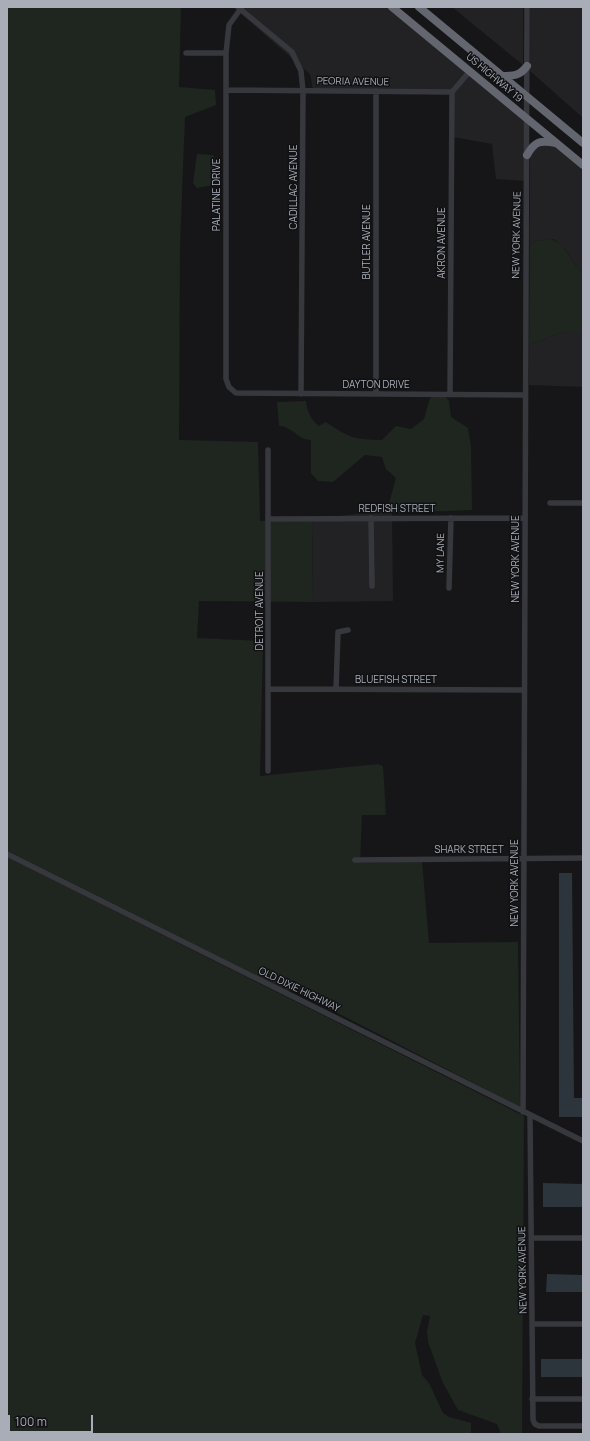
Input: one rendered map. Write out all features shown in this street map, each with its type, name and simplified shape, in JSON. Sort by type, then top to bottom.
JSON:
[{"type":"highway","name":"US HIGHWAY 19","points":[[392,7],[583,165]]},
{"type":"highway","name":"US HIGHWAY 19","points":[[422,8],[501,76],[583,143]]},
{"type":"highway","points":[[501,76],[518,75],[522,73],[527,66]]},
{"type":"highway","points":[[527,155],[533,146],[539,142],[546,141],[557,143]]},
{"type":"street","name":"NEW YORK AVENUE","points":[[523,1112],[524,395],[528,119],[527,7]]},
{"type":"street","name":"PALATINE DRIVE","points":[[229,387],[226,379],[226,53],[229,25],[240,8]]},
{"type":"street","name":"CADILLAC AVENUE","points":[[240,8],[292,52],[301,71],[303,91],[301,394]]},
{"type":"street","points":[[186,53],[226,53]]},
{"type":"street","points":[[452,92],[470,72]]},
{"type":"street","name":"PEORIA AVENUE","points":[[227,90],[452,92]]},
{"type":"street","name":"BUTLER AVENUE","points":[[376,91],[376,394]]},
{"type":"street","name":"AKRON AVENUE","points":[[450,394],[452,92]]},
{"type":"street","name":"DAYTON DRIVE","points":[[229,387],[236,393],[524,395]]},
{"type":"street","name":"DETROIT AVENUE","points":[[268,450],[268,771]]},
{"type":"street","points":[[550,503],[583,502]]},
{"type":"street","points":[[371,518],[372,586]]},
{"type":"street","name":"MY LANE","points":[[449,588],[451,518]]},
{"type":"street","name":"REDFISH STREET","points":[[268,519],[525,518]]},
{"type":"street","points":[[336,690],[338,632],[348,630]]},
{"type":"street","name":"BLUEFISH STREET","points":[[268,689],[524,690]]},
{"type":"street","name":"OLD DIXIE HIGHWAY","points":[[7,854],[530,1116],[583,1141]]},
{"type":"street","name":"SHARK STREET","points":[[355,860],[583,858]]},
{"type":"street","name":"NEW YORK AVENUE","points":[[530,1116],[533,1420],[535,1424],[539,1426],[583,1426]]},
{"type":"street","points":[[532,1238],[583,1238]]},
{"type":"street","points":[[533,1324],[583,1324]]},
{"type":"street","points":[[532,1399],[583,1398]]},
{"type":"shaded area","points":[[7,7],[181,7],[179,87],[215,90],[216,105],[185,117],[180,245],[179,440],[258,442],[260,521],[312,519],[313,602],[199,601],[197,638],[263,641],[260,776],[378,764],[383,766],[386,815],[362,815],[360,863],[422,861],[429,943],[518,942],[520,1107],[291,989],[290,992],[7,851]]},
{"type":"shaded area","points":[[233,7],[387,7],[524,121],[524,181],[496,179],[492,144],[453,137],[454,91],[313,90],[310,74]]},
{"type":"shaded area","points":[[452,7],[523,7],[523,65]]},
{"type":"shaded area","points":[[530,7],[583,7],[583,118],[530,71]]},
{"type":"shaded area","points":[[540,145],[555,146],[583,169],[583,272],[578,268],[565,249],[554,239],[536,241],[530,246],[529,315],[530,156],[535,148]]},
{"type":"shaded area","points":[[197,154],[213,155],[218,166],[213,185],[197,188],[193,183]]},
{"type":"shaded area","points":[[550,239],[560,244],[583,272],[583,332],[559,333],[529,345],[530,246],[536,241]]},
{"type":"shaded area","points":[[583,331],[583,387],[529,385],[529,345],[559,333]]},
{"type":"shaded area","points":[[442,393],[449,401],[451,417],[468,428],[471,446],[472,510],[392,513],[392,510],[387,511],[396,478],[386,469],[382,457],[365,455],[333,482],[318,481],[311,473],[311,440],[302,438],[288,428],[279,426],[277,402],[306,401],[310,415],[319,426],[326,422],[352,437],[382,440],[396,426],[411,429],[424,419],[430,398]]},
{"type":"shaded area","points":[[392,510],[393,601],[313,602],[312,519]]},
{"type":"shaded area","points":[[7,857],[524,1116],[522,1434],[501,1434],[497,1424],[458,1410],[443,1383],[428,1342],[427,1332],[430,1316],[423,1315],[415,1343],[422,1375],[429,1383],[443,1413],[449,1417],[471,1423],[471,1434],[7,1434]]},
{"type":"shaded area","points":[[559,873],[572,873],[574,1098],[583,1098],[583,1117],[559,1117]]},
{"type":"shaded area","points":[[543,1183],[583,1184],[583,1207],[543,1207]]},
{"type":"shaded area","points":[[547,1274],[583,1275],[583,1292],[546,1292]]},
{"type":"shaded area","points":[[541,1359],[583,1359],[583,1377],[541,1377]]}]
